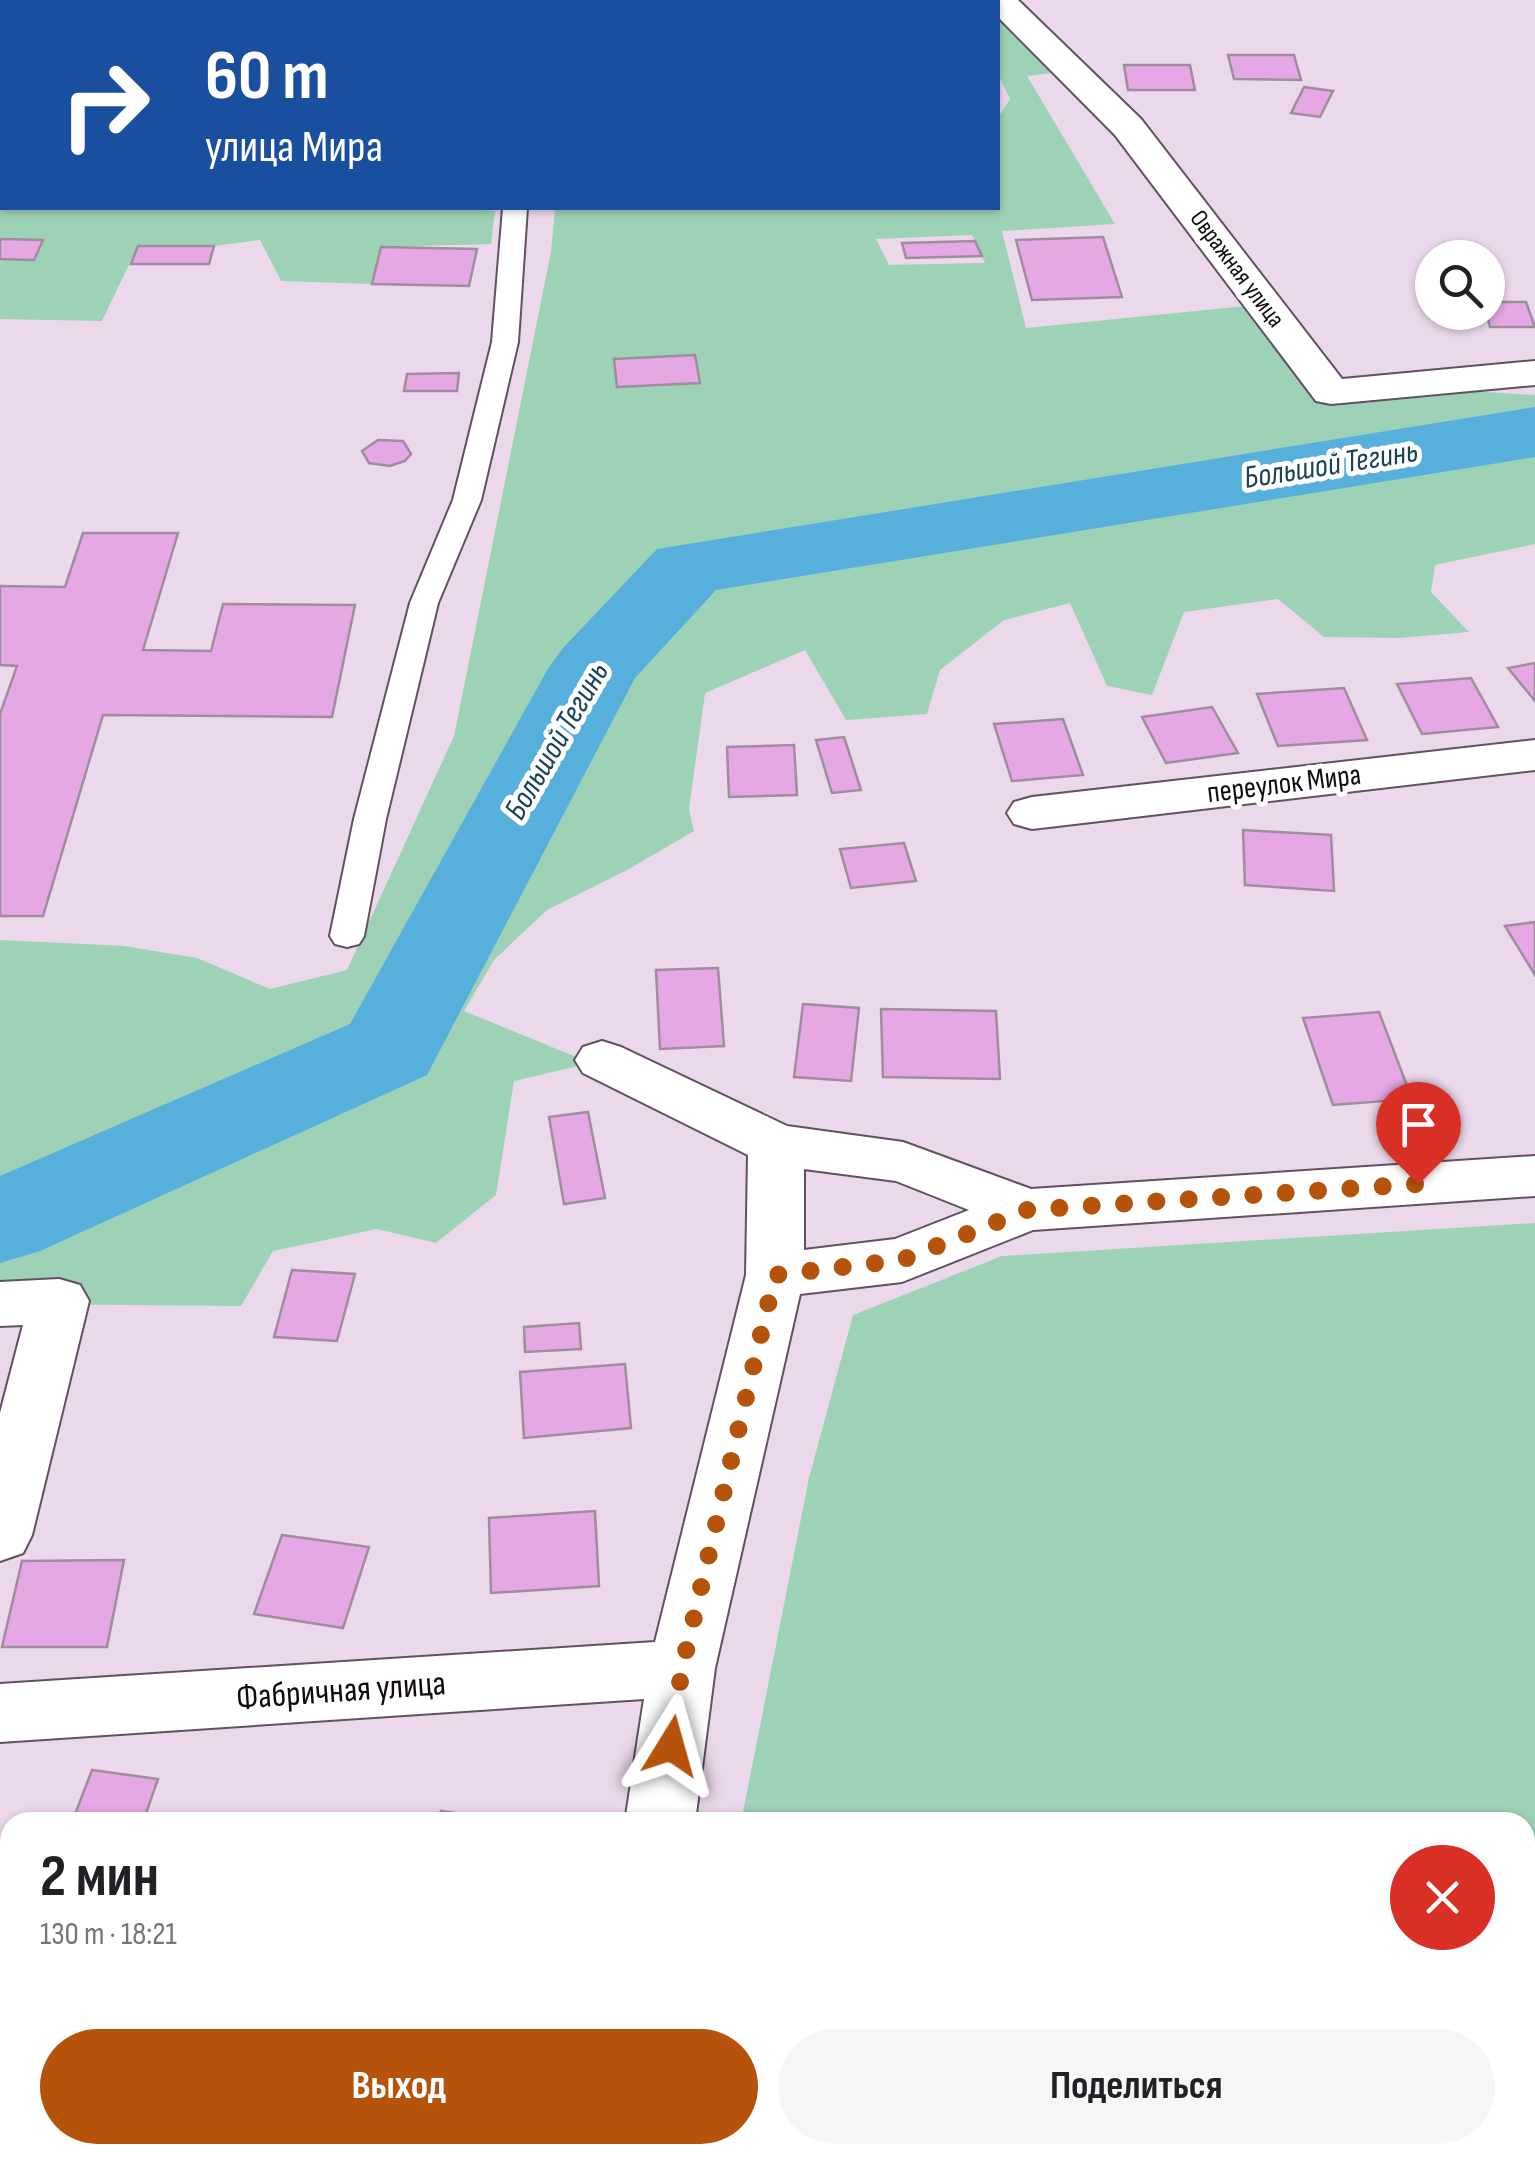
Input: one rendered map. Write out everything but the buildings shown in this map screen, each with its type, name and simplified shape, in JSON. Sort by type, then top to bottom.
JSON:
[{"type":"street","name":"Овражная улица","points":[[1000,0],[1128,127],[1331,392],[1535,372]]},
{"type":"street","name":"переулок Мира","points":[[1032,813],[1535,755]]},
{"type":"street","points":[[602,1060],[776,1145],[903,1162],[1027,1210]]},
{"type":"street","points":[[661,1812],[682,1668],[775,1275],[776,1145]]},
{"type":"street","points":[[775,1275],[902,1260],[1027,1210],[1535,1176]]},
{"type":"street","points":[[0,1304],[60,1301],[0,1535]]},
{"type":"street","name":"Фабричная улица","points":[[0,1713],[682,1668]]},
{"type":"lane","points":[[348,936],[370,820],[424,602],[467,500],[501,360],[515,210]]},
{"type":"green space","points":[[1000,14],[1060,72],[1027,76],[1115,224],[1002,231],[1026,328],[1265,304],[1331,392],[1471,391],[1535,395],[1535,544],[1435,565],[1431,592],[1469,632],[1400,638],[1324,637],[1278,599],[1184,612],[1152,695],[1107,686],[1070,603],[1004,620],[940,670],[927,714],[846,720],[805,650],[705,693],[689,809],[694,831],[547,910],[494,960],[464,1011],[591,1063],[514,1081],[496,1195],[436,1243],[377,1229],[273,1251],[241,1306],[0,1304],[0,940],[124,946],[197,958],[270,989],[347,970],[454,736],[551,252],[555,210],[1000,210],[1000,115],[1010,99],[1000,78]],"holes":[[[972,235],[985,263],[889,265],[876,239]]]},
{"type":"green space","points":[[0,210],[495,211],[491,244],[381,247],[372,284],[281,281],[260,240],[214,246],[138,246],[102,321],[0,319]]},
{"type":"green space","points":[[1535,1223],[1535,1812],[743,1812],[809,1478],[853,1315],[1002,1256]]},
{"type":"waterway","name":"Большой Тегинь","points":[[0,1222],[389,1049],[595,667],[688,568],[1535,432]]},
{"type":"route","points":[[671,1746],[682,1668],[775,1275],[902,1260],[1027,1210],[1418,1184]]}]
